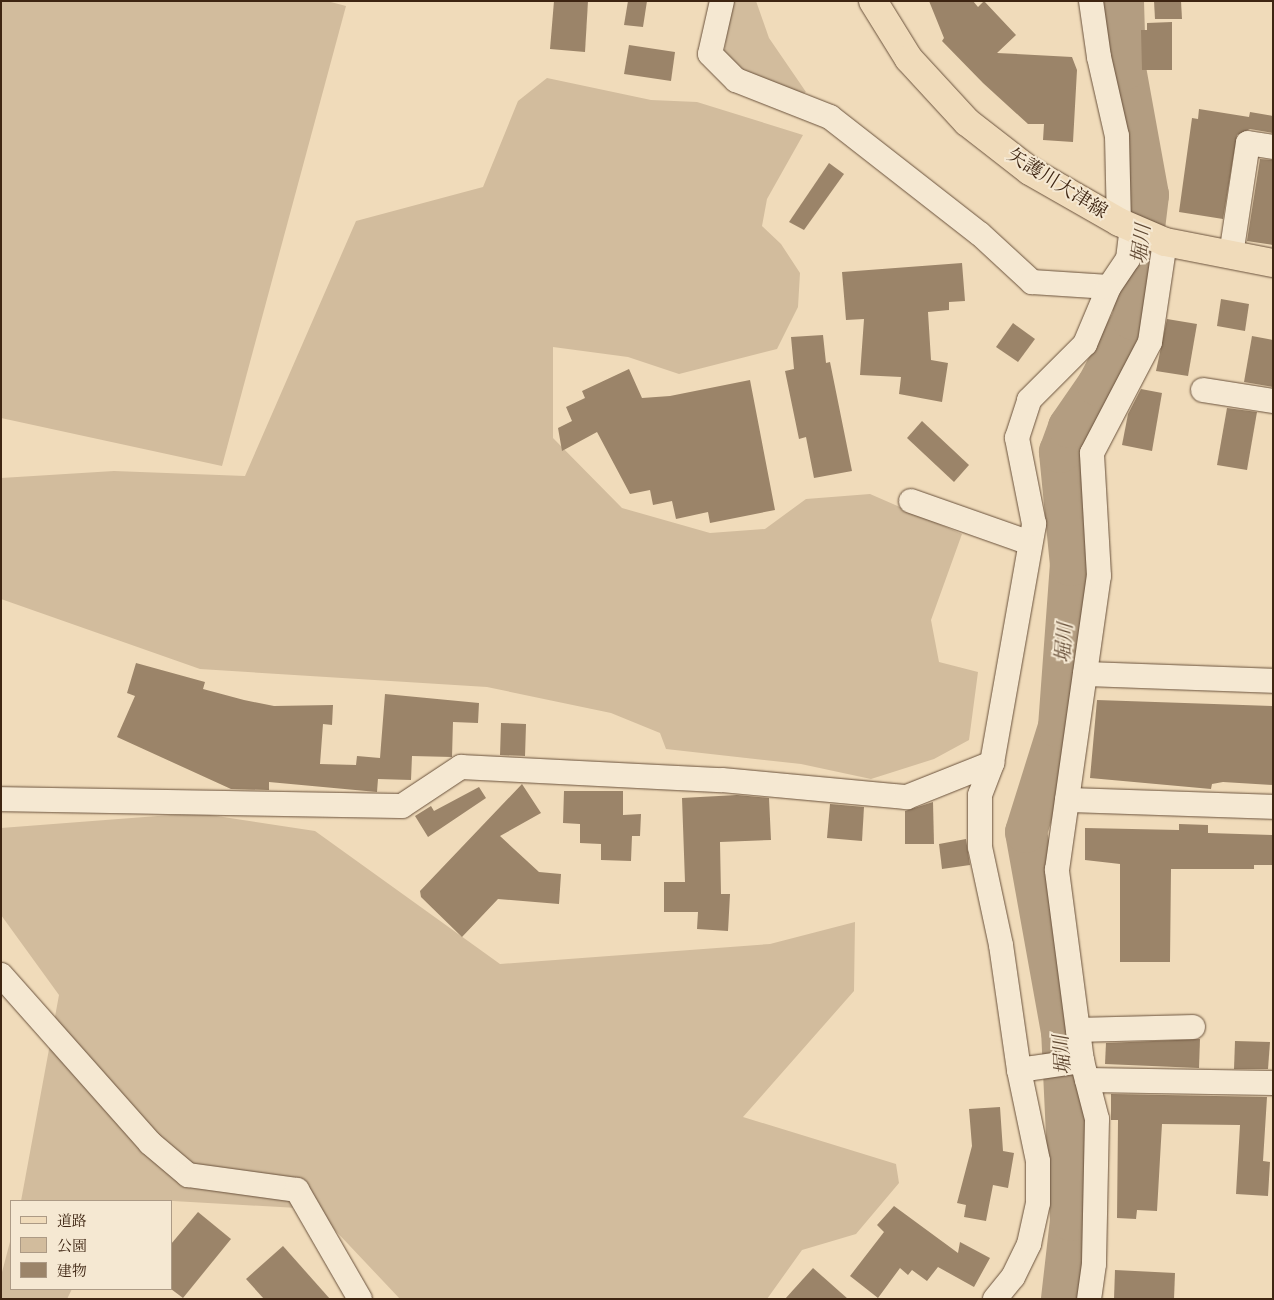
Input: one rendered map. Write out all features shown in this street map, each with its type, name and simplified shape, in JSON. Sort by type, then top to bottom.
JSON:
[{"type":"main road","name":"矢護川大津線","points":[[873,1],[909,59],[968,122],[1030,171],[1126,225],[1165,242],[1273,263]]},
{"type":"street","points":[[722,1],[710,54],[736,80],[830,117],[980,234],[1032,282],[1109,287]]},
{"type":"street","points":[[995,1299],[1013,1277],[1029,1244],[1038,1208],[1038,1161],[1019,1070],[1002,944],[980,847],[980,795],[992,763],[1034,524],[1017,438],[1029,400],[1085,344],[1109,287],[1128,259],[1117,136],[1099,57],[1091,1]]},
{"type":"street","points":[[1231,255],[1248,143],[1273,147]]},
{"type":"street","points":[[1089,1299],[1094,1264],[1096,1119],[1078,1030],[1057,870],[1099,576],[1092,453],[1150,342],[1165,242]]},
{"type":"street","points":[[1203,390],[1273,401]]},
{"type":"street","points":[[911,501],[1030,543]]},
{"type":"street","points":[[1085,674],[1273,681]]},
{"type":"street","points":[[1,799],[402,806],[461,767],[722,780],[907,797],[992,763]]},
{"type":"street","points":[[1067,800],[1273,807]]},
{"type":"street","points":[[1,975],[150,1143],[188,1175],[297,1190],[360,1299]]},
{"type":"street","points":[[1078,1030],[1193,1027]]},
{"type":"street","points":[[1019,1070],[1085,1070],[1273,1083]]},
{"type":"green space","points":[[1,1],[327,1],[346,6],[222,466],[1,418]]},
{"type":"green space","points":[[732,1],[756,1],[769,38],[806,92],[801,95],[744,75],[724,53]]},
{"type":"green space","points":[[547,78],[651,100],[697,102],[803,135],[767,199],[762,226],[781,244],[800,273],[798,307],[777,349],[679,374],[628,357],[553,347],[553,438],[622,508],[710,533],[765,529],[806,499],[870,494],[962,534],[931,620],[939,662],[978,672],[969,740],[934,759],[871,779],[801,764],[666,749],[660,733],[611,713],[487,687],[200,669],[1,599],[1,478],[114,471],[245,476],[356,221],[483,187],[518,101]]},
{"type":"green space","points":[[197,813],[315,831],[500,964],[770,944],[855,922],[854,991],[743,1117],[896,1164],[899,1183],[856,1234],[802,1250],[767,1299],[400,1299],[315,1209],[172,1200],[21,1200],[59,995],[1,915],[1,828]]},
{"type":"green space","points":[[10,1242],[10,1290],[72,1290],[67,1299],[1,1299],[1,1276]]},
{"type":"building","points":[[554,1],[588,1],[585,52],[550,49]]},
{"type":"building","points":[[628,1],[647,1],[643,27],[624,25]]},
{"type":"building","points":[[929,1],[973,1],[978,7],[984,1],[1016,35],[997,53],[1072,57],[1077,70],[1073,142],[1043,140],[1044,124],[1028,124],[983,83],[942,41],[944,38]]},
{"type":"building","points":[[1154,1],[1181,1],[1182,19],[1155,19]]},
{"type":"building","points":[[1172,22],[1172,70],[1142,70],[1141,30],[1147,30],[1147,23]]},
{"type":"building","points":[[629,45],[675,52],[671,81],[624,74]]},
{"type":"building","points":[[1199,109],[1249,117],[1250,112],[1273,116],[1273,133],[1250,129],[1237,135],[1223,219],[1179,212],[1192,118],[1198,119]]},
{"type":"building","points":[[1260,159],[1273,160],[1273,245],[1247,241]]},
{"type":"building","points":[[829,163],[844,174],[804,230],[789,222]]},
{"type":"building","points":[[962,263],[965,301],[949,302],[949,310],[928,312],[931,360],[948,363],[942,402],[899,394],[901,377],[860,375],[864,319],[846,320],[842,272]]},
{"type":"building","points":[[1221,299],[1249,304],[1245,331],[1217,326]]},
{"type":"building","points":[[1167,319],[1197,324],[1188,376],[1156,371]]},
{"type":"building","points":[[1013,323],[1035,339],[1018,362],[996,347]]},
{"type":"building","points":[[823,335],[826,363],[830,362],[852,471],[814,478],[806,437],[799,439],[785,371],[794,369],[791,337]]},
{"type":"building","points":[[1252,336],[1273,340],[1273,387],[1244,382]]},
{"type":"building","points":[[629,369],[642,398],[670,396],[750,380],[775,510],[710,523],[708,512],[676,519],[672,501],[653,505],[650,490],[630,494],[597,432],[562,451],[558,428],[572,421],[566,407],[585,398],[582,391]]},
{"type":"building","points":[[1141,389],[1162,393],[1152,451],[1122,445],[1128,414]]},
{"type":"building","points":[[1227,408],[1257,412],[1247,470],[1217,465]]},
{"type":"building","points":[[922,421],[969,465],[954,482],[907,438]]},
{"type":"building","points":[[136,663],[205,682],[203,689],[244,700],[274,706],[333,705],[332,725],[323,724],[320,764],[356,765],[357,756],[380,758],[385,694],[479,703],[478,723],[453,722],[452,757],[412,756],[411,780],[378,779],[377,792],[269,782],[269,790],[231,789],[117,737],[135,696],[127,693]]},
{"type":"building","points":[[1097,700],[1273,706],[1273,785],[1223,782],[1212,784],[1211,789],[1090,778]]},
{"type":"building","points":[[501,723],[526,724],[525,756],[500,755]]},
{"type":"building","points":[[522,784],[541,813],[500,836],[539,872],[561,874],[559,904],[498,899],[462,937],[421,897],[420,891]]},
{"type":"building","points":[[479,787],[486,798],[428,837],[415,816],[431,806],[434,811]]},
{"type":"building","points":[[564,791],[623,791],[623,815],[641,814],[640,836],[632,836],[631,861],[601,860],[601,844],[580,843],[580,824],[563,823]]},
{"type":"building","points":[[737,795],[769,798],[771,840],[720,842],[721,894],[730,894],[728,931],[697,929],[698,912],[664,912],[664,882],[685,882],[682,798]]},
{"type":"building","points":[[933,802],[934,844],[905,844],[905,811]]},
{"type":"building","points":[[830,804],[864,807],[862,841],[827,838]]},
{"type":"building","points":[[1179,824],[1208,825],[1208,833],[1273,835],[1273,865],[1254,865],[1254,869],[1171,869],[1170,962],[1120,962],[1120,864],[1085,860],[1085,828],[1179,830]]},
{"type":"building","points":[[966,839],[970,865],[942,869],[939,844]]},
{"type":"building","points":[[1200,1039],[1199,1068],[1105,1064],[1106,1043]]},
{"type":"building","points":[[1235,1041],[1270,1042],[1268,1069],[1234,1069]]},
{"type":"building","points":[[1111,1094],[1267,1097],[1263,1161],[1270,1162],[1268,1196],[1236,1194],[1240,1125],[1162,1124],[1157,1211],[1137,1210],[1136,1219],[1117,1218],[1118,1120],[1111,1120]]},
{"type":"building","points":[[1000,1107],[1003,1151],[1014,1153],[1008,1188],[993,1185],[986,1221],[964,1217],[966,1205],[957,1203],[972,1146],[969,1109]]},
{"type":"building","points":[[894,1206],[958,1253],[960,1242],[990,1258],[974,1287],[938,1267],[927,1281],[912,1270],[908,1275],[900,1268],[878,1298],[850,1276],[884,1232],[877,1225]]},
{"type":"building","points":[[198,1212],[231,1239],[183,1298],[172,1290],[172,1243]]},
{"type":"building","points":[[283,1246],[330,1299],[264,1299],[246,1279]]},
{"type":"building","points":[[813,1268],[848,1299],[785,1299]]},
{"type":"building","points":[[1115,1270],[1175,1273],[1174,1299],[1114,1299]]},
{"type":"waterway","name":"堀川","points":[[1062,1299],[1071,1220],[1062,1032],[1026,832],[1059,727],[1071,565],[1060,452],[1069,427],[1098,385],[1133,319],[1148,195],[1125,69],[1123,1]]}]
